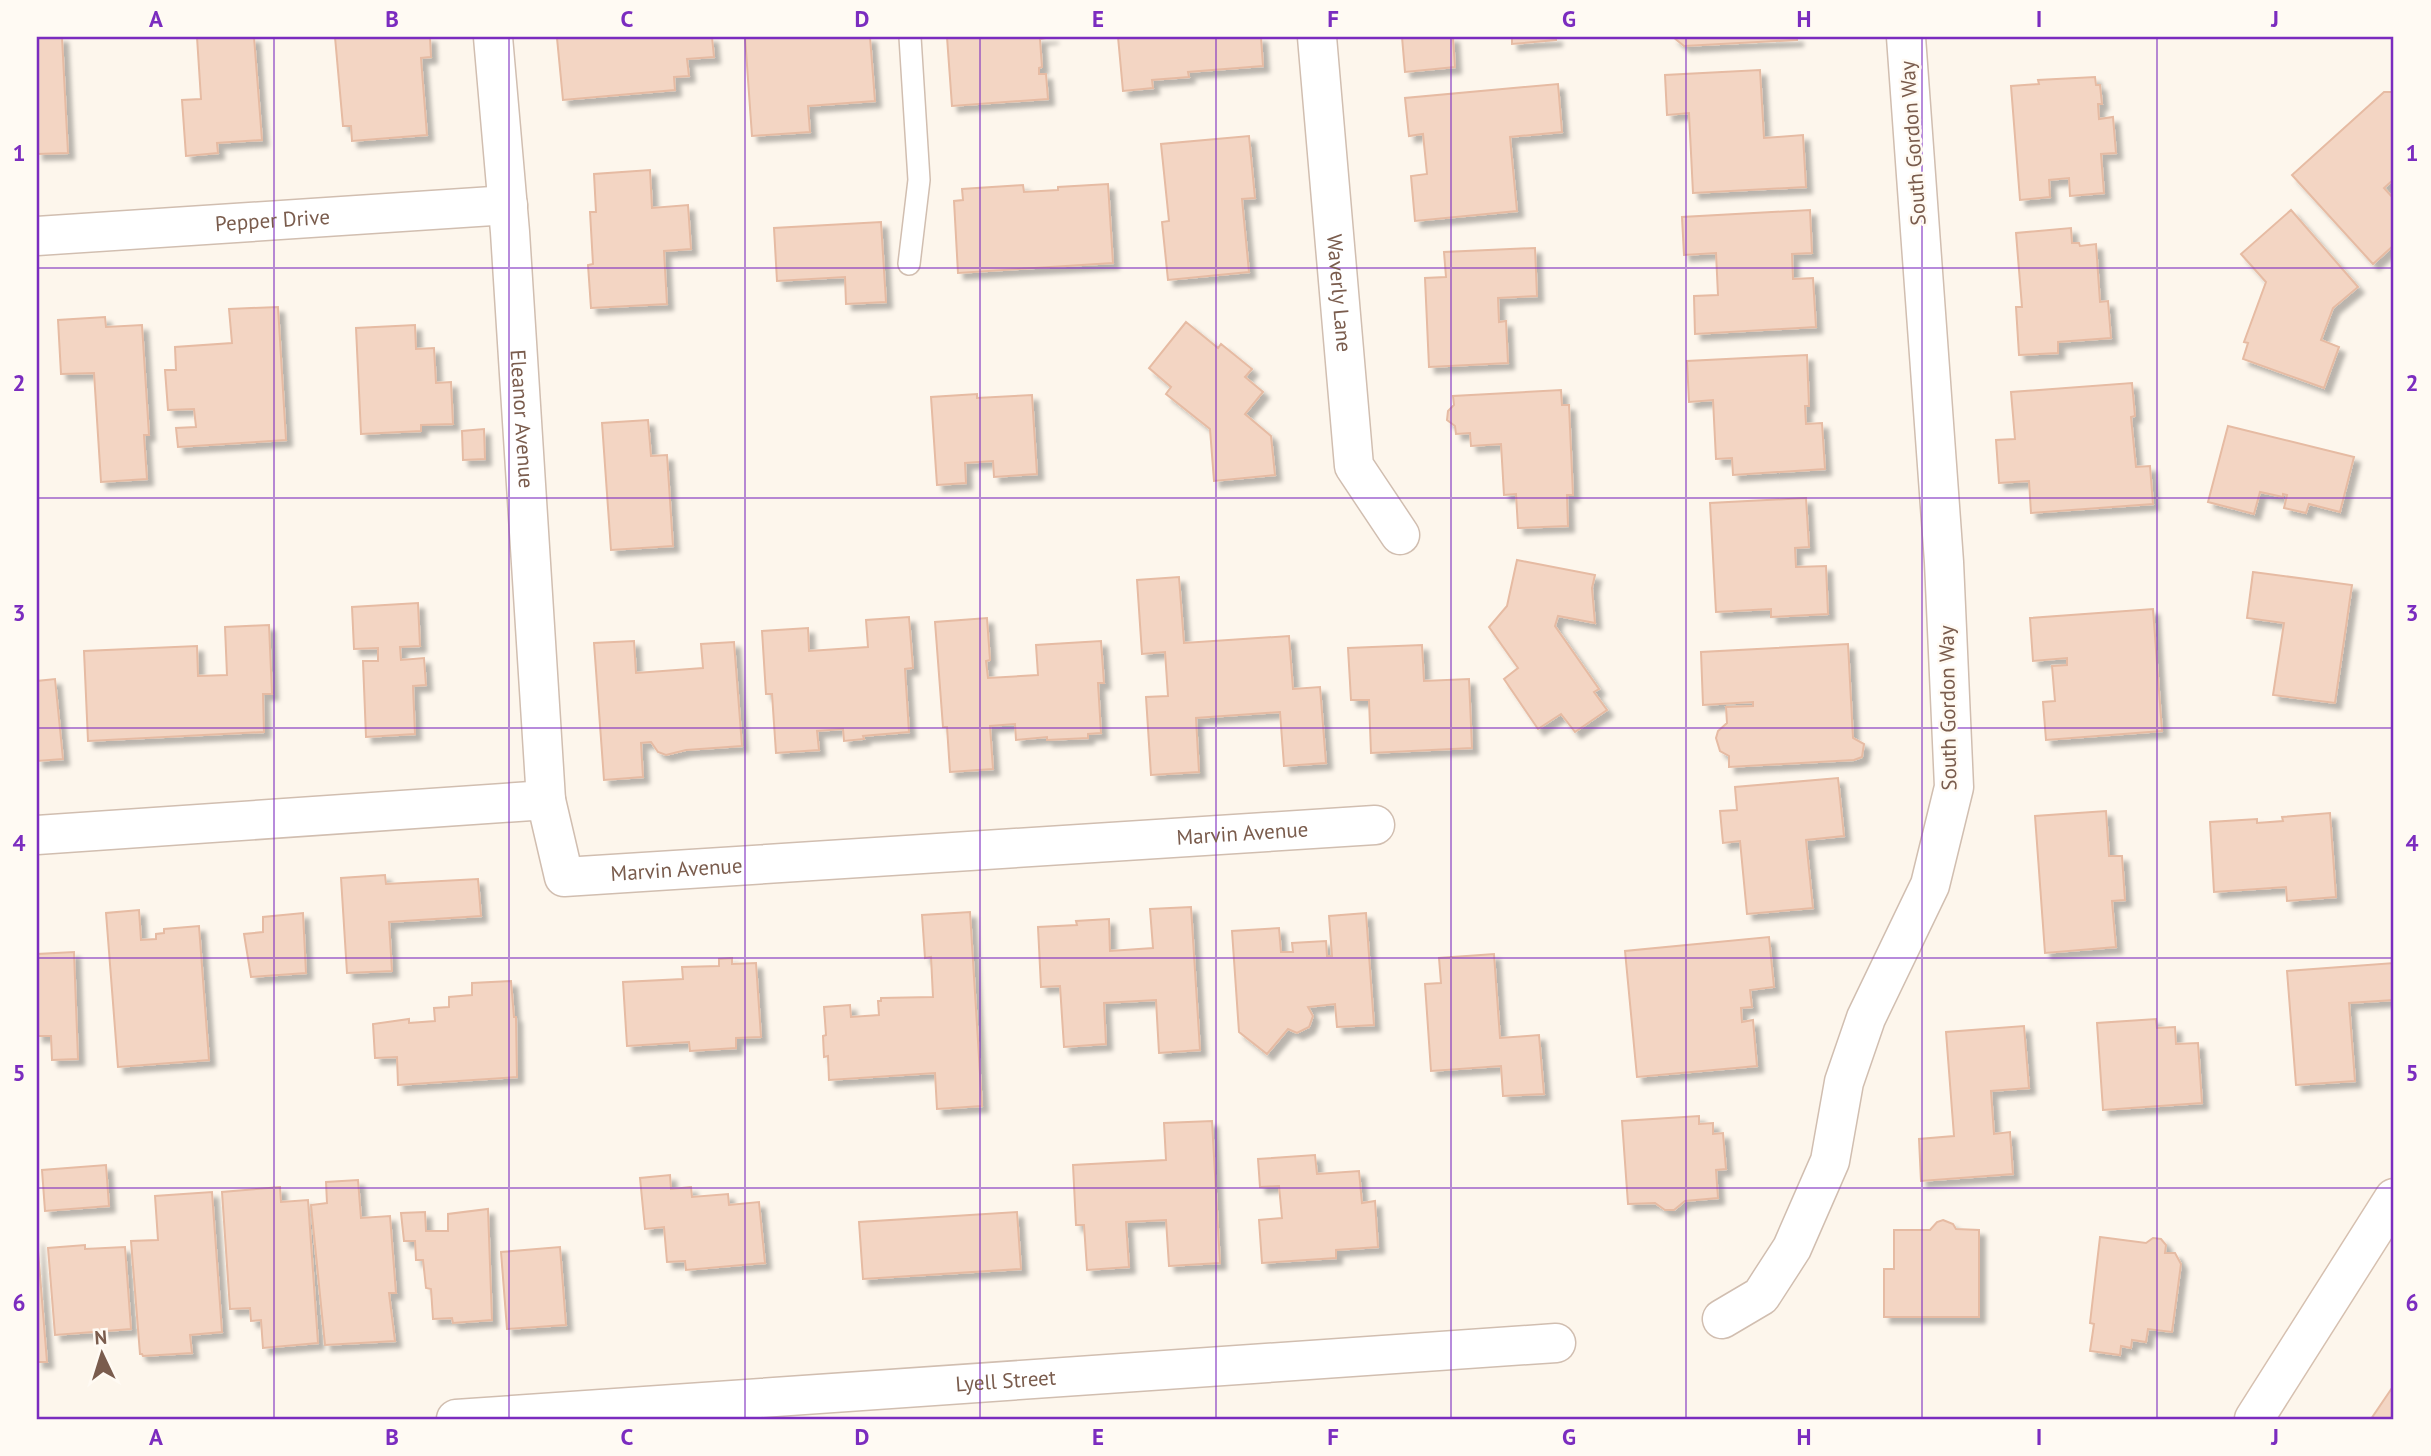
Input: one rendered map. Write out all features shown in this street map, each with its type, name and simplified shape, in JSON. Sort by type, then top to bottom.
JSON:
[{"type":"street","name":"Eleanor Avenue","points":[[493,37],[508,205],[546,800]]},
{"type":"street","name":"Waverly Lane","points":[[1317,37],[1354,466],[1400,535]]},
{"type":"street","name":"South Gordon Way","points":[[1722,1319],[1761,1296],[1792,1248],[1825,1173],[1830,1161],[1844,1082],[1866,1018],[1930,885],[1954,787],[1944,562],[1906,37]]},
{"type":"street","name":"Pepper Drive","points":[[37,236],[508,205]]},
{"type":"street","name":"Marvin Avenue","points":[[546,800],[564,877],[1375,825]]},
{"type":"street","points":[[37,835],[546,800]]},
{"type":"street","points":[[2254,1419],[2381,1236],[2394,1198]]},
{"type":"street","name":"Lyell Street","points":[[456,1419],[1556,1343]]},
{"type":"lane","points":[[909,264],[919,180],[910,37]]},
{"type":"building","points":[[37,37],[62,37],[68,153],[37,154]]},
{"type":"building","points":[[197,37],[254,37],[262,140],[217,143],[218,153],[186,156],[182,100],[201,99]]},
{"type":"building","points":[[335,37],[430,37],[431,57],[421,58],[427,135],[352,141],[351,126],[343,126]]},
{"type":"building","points":[[712,37],[714,57],[687,59],[689,76],[674,77],[675,90],[563,100],[557,38]]},
{"type":"building","points":[[745,37],[870,37],[875,101],[808,106],[810,132],[752,136]]},
{"type":"building","points":[[947,37],[1053,37],[1040,39],[1042,67],[1039,68],[1039,74],[1046,74],[1048,99],[952,106]]},
{"type":"building","points":[[1118,37],[1261,37],[1263,66],[1188,72],[1189,77],[1152,80],[1153,88],[1123,91]]},
{"type":"building","points":[[1402,37],[1453,37],[1455,67],[1405,72]]},
{"type":"building","points":[[1512,37],[1556,37],[1556,40],[1512,44]]},
{"type":"building","points":[[1673,37],[1797,37],[1797,40],[1684,46]]},
{"type":"building","points":[[1760,70],[1764,138],[1803,135],[1806,187],[1693,193],[1689,113],[1667,115],[1665,75]]},
{"type":"building","points":[[2095,77],[2096,85],[2100,85],[2102,104],[2098,104],[2099,119],[2113,117],[2116,153],[2101,154],[2104,193],[2070,196],[2069,178],[2049,180],[2050,197],[2020,200],[2011,86],[2039,84],[2038,80]]},
{"type":"building","points":[[1558,84],[1562,132],[1510,137],[1517,211],[1415,221],[1411,176],[1427,174],[1423,134],[1409,136],[1405,98]]},
{"type":"building","points":[[2384,92],[2394,92],[2394,179],[2384,188],[2394,199],[2394,245],[2373,264],[2292,175]]},
{"type":"building","points":[[1249,136],[1255,198],[1242,199],[1249,272],[1168,280],[1162,222],[1169,221],[1161,144]]},
{"type":"building","points":[[650,170],[652,208],[688,205],[691,249],[664,251],[667,304],[591,308],[588,265],[593,264],[590,212],[596,212],[594,174]]},
{"type":"building","points":[[1108,184],[1113,263],[958,273],[954,201],[963,200],[962,189],[1023,185],[1024,192]]},
{"type":"building","points":[[1810,210],[1812,253],[1792,254],[1793,279],[1813,278],[1816,327],[1695,334],[1694,296],[1718,295],[1716,253],[1684,255],[1682,217]]},
{"type":"building","points":[[2291,210],[2358,287],[2333,308],[2321,340],[2339,347],[2324,388],[2243,359],[2248,343],[2244,342],[2266,282],[2241,254]]},
{"type":"building","points":[[881,222],[886,302],[846,304],[845,277],[777,281],[774,228]]},
{"type":"building","points":[[2071,228],[2072,243],[2079,243],[2080,246],[2096,244],[2100,302],[2108,301],[2111,338],[2058,342],[2058,353],[2019,355],[2016,307],[2022,307],[2016,233]]},
{"type":"building","points":[[1535,248],[1537,296],[1498,298],[1499,322],[1506,321],[1508,363],[1429,367],[1425,278],[1446,277],[1444,252]]},
{"type":"building","points":[[278,307],[286,440],[178,447],[176,428],[196,427],[194,409],[168,410],[165,370],[176,370],[175,347],[232,343],[229,309]]},
{"type":"building","points":[[105,317],[106,327],[142,325],[149,435],[144,435],[147,479],[101,482],[94,373],[61,374],[58,320]]},
{"type":"building","points":[[1186,322],[1218,348],[1221,344],[1252,369],[1245,377],[1263,392],[1245,414],[1271,436],[1275,475],[1214,481],[1210,429],[1166,394],[1171,387],[1149,368]]},
{"type":"building","points":[[415,325],[416,349],[434,348],[436,383],[451,382],[453,424],[421,425],[421,431],[361,434],[356,328]]},
{"type":"building","points":[[1807,355],[1809,406],[1805,406],[1806,424],[1822,423],[1825,469],[1733,475],[1732,458],[1716,459],[1713,400],[1689,402],[1687,361]]},
{"type":"building","points":[[2132,383],[2135,416],[2131,417],[2136,467],[2150,466],[2153,504],[2031,513],[2029,481],[1999,483],[1996,440],[2015,439],[2011,392]]},
{"type":"building","points":[[1561,390],[1562,405],[1569,405],[1573,495],[1567,495],[1568,526],[1518,528],[1516,494],[1504,495],[1501,444],[1471,446],[1470,433],[1456,434],[1455,426],[1447,420],[1448,411],[1454,405],[1453,396]]},
{"type":"building","points":[[977,394],[977,398],[1032,395],[1037,474],[994,477],[993,461],[965,463],[966,483],[937,485],[931,397]]},
{"type":"building","points":[[648,420],[651,456],[667,455],[673,546],[611,550],[602,423]]},
{"type":"building","points":[[2228,426],[2354,457],[2340,512],[2309,504],[2306,513],[2284,508],[2287,495],[2283,494],[2283,497],[2260,492],[2254,514],[2208,502]]},
{"type":"building","points":[[484,429],[485,459],[463,460],[462,431]]},
{"type":"building","points":[[1806,498],[1809,547],[1795,548],[1796,567],[1826,566],[1828,614],[1771,617],[1771,609],[1716,612],[1710,503]]},
{"type":"building","points":[[1517,560],[1595,575],[1592,588],[1595,623],[1558,616],[1555,626],[1599,689],[1594,692],[1607,710],[1575,732],[1561,714],[1538,729],[1504,679],[1518,668],[1489,627],[1507,606]]},
{"type":"building","points":[[2253,572],[2352,585],[2335,703],[2273,695],[2284,623],[2247,618]]},
{"type":"building","points":[[1179,577],[1184,643],[1289,636],[1293,689],[1320,687],[1326,763],[1284,766],[1280,712],[1196,718],[1199,772],[1151,775],[1146,697],[1168,696],[1165,652],[1142,654],[1137,580]]},
{"type":"building","points":[[418,603],[420,646],[400,647],[401,660],[424,658],[426,685],[413,686],[415,734],[366,737],[363,661],[378,661],[378,648],[354,649],[352,607]]},
{"type":"building","points":[[2153,609],[2162,731],[2046,740],[2043,702],[2055,701],[2052,666],[2067,665],[2067,658],[2033,661],[2030,618]]},
{"type":"building","points":[[909,617],[913,668],[905,669],[909,732],[863,736],[864,739],[844,741],[843,729],[817,731],[819,750],[776,753],[772,694],[766,694],[762,631],[808,628],[809,651],[868,647],[866,620]]},
{"type":"building","points":[[987,618],[990,660],[986,661],[988,678],[1038,675],[1036,645],[1101,641],[1104,683],[1098,683],[1101,733],[1088,734],[1088,738],[1047,740],[1047,737],[1016,740],[1015,724],[990,726],[993,769],[950,772],[947,727],[943,727],[935,622]]},
{"type":"building","points":[[269,625],[272,694],[263,694],[264,732],[88,741],[84,651],[197,646],[198,676],[227,675],[225,627]]},
{"type":"building","points":[[634,641],[636,673],[703,668],[701,644],[734,642],[742,746],[686,750],[666,755],[658,752],[651,742],[641,743],[643,777],[604,780],[594,643]]},
{"type":"building","points":[[1848,644],[1853,738],[1864,744],[1862,757],[1854,760],[1729,767],[1729,756],[1720,751],[1716,738],[1718,731],[1727,723],[1726,707],[1753,706],[1753,702],[1703,705],[1701,652]]},
{"type":"building","points":[[1422,645],[1424,681],[1469,679],[1472,748],[1371,753],[1369,700],[1351,700],[1348,648]]},
{"type":"building","points":[[55,679],[63,759],[37,761],[37,681]]},
{"type":"building","points":[[1838,778],[1844,836],[1806,840],[1813,908],[1747,914],[1740,841],[1723,843],[1720,811],[1737,810],[1735,787]]},
{"type":"building","points":[[2106,811],[2109,856],[2122,856],[2125,900],[2112,901],[2116,947],[2045,953],[2035,816]]},
{"type":"building","points":[[2330,813],[2336,897],[2287,901],[2286,887],[2214,892],[2210,822],[2257,819],[2257,823],[2283,821],[2282,817]]},
{"type":"building","points":[[385,875],[386,884],[478,879],[481,916],[389,922],[392,971],[347,973],[341,878]]},
{"type":"building","points":[[1191,907],[1200,1050],[1159,1053],[1156,1000],[1104,1003],[1106,1044],[1064,1047],[1060,986],[1041,987],[1038,927],[1077,925],[1076,921],[1109,919],[1110,951],[1153,948],[1150,909]]},
{"type":"building","points":[[139,910],[141,940],[156,939],[156,934],[164,933],[164,929],[199,926],[209,1060],[118,1067],[106,913]]},
{"type":"building","points":[[970,912],[982,1106],[937,1109],[935,1073],[829,1080],[828,1056],[824,1057],[824,1007],[850,1005],[851,1017],[879,1015],[878,1001],[881,1001],[881,998],[933,997],[931,957],[925,958],[922,915]]},
{"type":"building","points":[[303,913],[306,973],[251,977],[244,934],[263,932],[263,917]]},
{"type":"building","points":[[1366,913],[1374,1025],[1337,1027],[1335,1004],[1308,1007],[1313,1016],[1309,1027],[1297,1033],[1288,1029],[1267,1054],[1239,1032],[1232,931],[1279,928],[1281,952],[1293,952],[1292,943],[1326,941],[1327,956],[1332,956],[1329,916]]},
{"type":"building","points":[[1769,937],[1774,987],[1750,990],[1752,1007],[1741,1008],[1742,1022],[1753,1020],[1757,1066],[1637,1077],[1625,951]]},
{"type":"building","points":[[74,952],[78,1059],[52,1060],[51,1036],[37,1036],[37,954]]},
{"type":"building","points":[[1494,954],[1500,1038],[1539,1035],[1544,1094],[1503,1096],[1501,1066],[1431,1071],[1425,984],[1441,983],[1439,958]]},
{"type":"building","points":[[732,958],[732,964],[756,963],[761,1037],[736,1038],[736,1048],[690,1051],[689,1042],[627,1046],[623,982],[683,979],[682,967],[719,966],[719,959]]},
{"type":"building","points":[[2394,963],[2394,1000],[2349,1003],[2355,1081],[2296,1085],[2287,971]]},
{"type":"building","points":[[511,981],[516,1017],[517,1077],[398,1085],[397,1057],[375,1058],[373,1024],[409,1019],[409,1023],[435,1021],[434,1008],[449,1007],[449,997],[472,995],[472,983]]},
{"type":"building","points":[[2156,1019],[2157,1028],[2175,1027],[2176,1044],[2198,1043],[2202,1103],[2103,1110],[2097,1023]]},
{"type":"building","points":[[2024,1026],[2029,1088],[1991,1091],[1994,1134],[2010,1132],[2013,1174],[1921,1181],[1919,1139],[1954,1136],[1946,1032]]},
{"type":"building","points":[[1699,1116],[1699,1124],[1713,1123],[1713,1134],[1723,1133],[1726,1169],[1716,1170],[1718,1198],[1685,1201],[1674,1210],[1665,1210],[1655,1203],[1628,1204],[1622,1121]]},
{"type":"building","points":[[1212,1121],[1220,1263],[1169,1266],[1166,1220],[1126,1222],[1129,1267],[1087,1270],[1084,1225],[1076,1225],[1073,1165],[1166,1160],[1164,1123]]},
{"type":"building","points":[[1315,1155],[1317,1174],[1359,1171],[1362,1203],[1375,1201],[1378,1247],[1336,1250],[1336,1258],[1262,1263],[1259,1220],[1282,1218],[1279,1186],[1260,1187],[1258,1159]]},
{"type":"building","points":[[106,1165],[109,1206],[45,1211],[42,1170]]},
{"type":"building","points":[[670,1175],[671,1189],[691,1187],[692,1197],[728,1194],[729,1205],[759,1202],[765,1263],[686,1270],[685,1261],[667,1262],[664,1227],[645,1229],[640,1178]]},
{"type":"building","points":[[358,1180],[361,1218],[390,1216],[396,1293],[389,1293],[395,1341],[325,1345],[311,1205],[327,1203],[326,1182]]},
{"type":"building","points":[[280,1187],[281,1202],[308,1200],[318,1343],[263,1348],[261,1320],[251,1321],[250,1308],[230,1309],[222,1192]]},
{"type":"building","points":[[212,1192],[222,1332],[190,1335],[192,1353],[143,1356],[140,1354],[131,1241],[158,1240],[155,1196]]},
{"type":"building","points":[[488,1209],[492,1320],[453,1323],[452,1318],[433,1319],[431,1289],[426,1288],[423,1260],[416,1260],[415,1241],[404,1241],[401,1213],[425,1212],[426,1231],[448,1231],[448,1214]]},
{"type":"building","points":[[1017,1212],[1021,1269],[863,1279],[859,1222]]},
{"type":"building","points":[[1943,1220],[1953,1224],[1956,1229],[1979,1230],[1979,1317],[1884,1317],[1884,1269],[1894,1269],[1894,1230],[1930,1230]]},
{"type":"building","points":[[2100,1237],[2146,1243],[2153,1238],[2161,1239],[2166,1245],[2165,1253],[2175,1253],[2181,1264],[2172,1332],[2148,1329],[2146,1342],[2132,1340],[2131,1348],[2121,1346],[2120,1355],[2090,1351],[2094,1324],[2090,1323]]},
{"type":"building","points":[[37,1238],[47,1362],[37,1362]]},
{"type":"building","points":[[85,1245],[85,1249],[125,1247],[131,1329],[55,1335],[48,1248]]},
{"type":"building","points":[[560,1247],[566,1325],[507,1329],[501,1252]]},
{"type":"building","points":[[2394,1385],[2394,1419],[2371,1419]]}]
